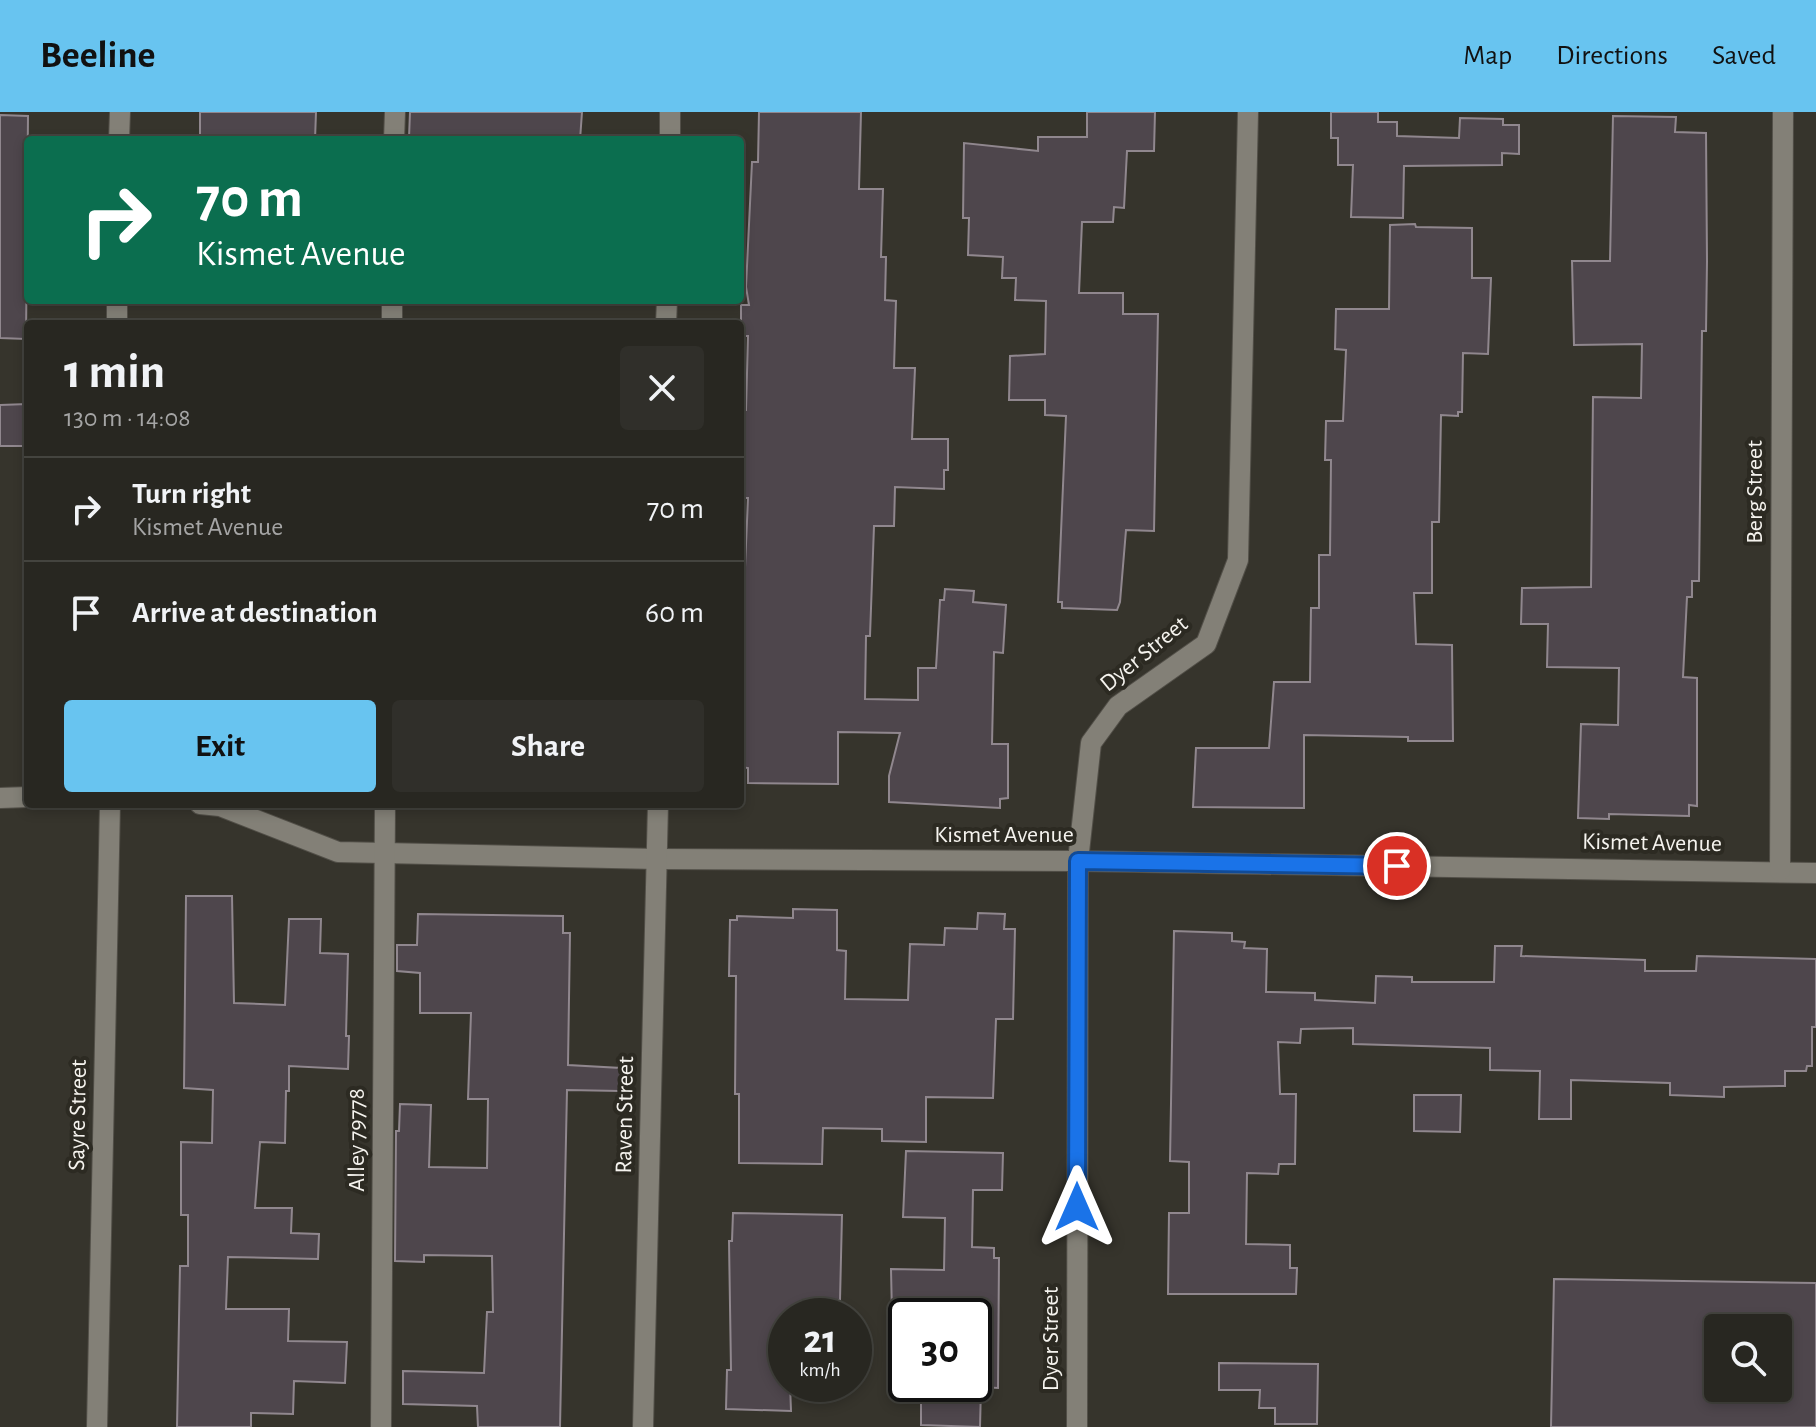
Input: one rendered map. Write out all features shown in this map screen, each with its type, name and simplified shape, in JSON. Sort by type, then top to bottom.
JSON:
[{"type":"street","points":[[119,136],[120,112]]},
{"type":"street","points":[[394,136],[395,112]]},
{"type":"street","points":[[670,112],[670,136]]},
{"type":"street","name":"Dyer Street","points":[[1077,1427],[1078,861],[1091,743],[1118,706],[1206,644],[1238,560],[1248,112]]},
{"type":"street","name":"Berg Street","points":[[1780,871],[1783,112]]},
{"type":"street","points":[[0,798],[24,797]]},
{"type":"street","name":"Sayre Street","points":[[97,1427],[110,808]]},
{"type":"street","name":"Kismet Avenue","points":[[225,808],[338,852],[657,859],[1078,861],[1816,873]]},
{"type":"street","name":"Alley 79778","points":[[381,1427],[385,808]]},
{"type":"street","name":"Raven Street","points":[[643,1427],[658,808]]},
{"type":"building","points":[[200,112],[316,112],[315,136],[200,136]]},
{"type":"building","points":[[410,112],[582,112],[580,136],[409,136]]},
{"type":"building","points":[[759,112],[861,112],[859,189],[883,189],[881,257],[886,257],[885,300],[896,301],[894,368],[915,368],[912,439],[948,439],[948,470],[944,470],[944,489],[895,487],[894,526],[874,526],[865,699],[918,700],[918,668],[936,668],[940,600],[944,600],[945,589],[974,591],[973,602],[1006,605],[1003,653],[994,652],[992,744],[1008,744],[1008,798],[1000,799],[1000,808],[889,802],[889,776],[900,733],[838,732],[838,784],[748,783],[748,768],[744,767],[744,591],[748,498],[745,498],[744,410],[748,336],[744,336],[741,305],[749,305],[746,287],[752,162],[758,162]]},
{"type":"building","points":[[1087,112],[1155,112],[1154,151],[1127,151],[1124,208],[1114,207],[1113,222],[1082,222],[1079,293],[1123,293],[1123,314],[1158,314],[1154,531],[1126,530],[1117,610],[1062,608],[1062,602],[1058,602],[1066,416],[1045,415],[1045,400],[1009,400],[1010,356],[1045,354],[1046,301],[1015,300],[1016,278],[1002,278],[1003,257],[968,255],[969,218],[963,218],[964,143],[1038,151],[1038,137],[1087,137]]},
{"type":"building","points":[[1331,112],[1378,112],[1378,122],[1397,122],[1397,136],[1459,138],[1460,118],[1503,119],[1503,125],[1519,125],[1519,154],[1502,153],[1502,165],[1404,166],[1403,218],[1351,217],[1353,165],[1338,165],[1338,138],[1331,138]]},
{"type":"building","points":[[0,115],[28,116],[28,136],[24,136],[24,339],[0,338]]},
{"type":"building","points":[[1613,116],[1676,117],[1675,132],[1706,133],[1706,331],[1702,331],[1699,581],[1692,581],[1692,597],[1687,597],[1683,677],[1697,678],[1697,806],[1689,805],[1689,816],[1609,814],[1609,819],[1578,818],[1581,724],[1618,725],[1619,668],[1547,667],[1548,624],[1521,624],[1522,588],[1591,587],[1593,397],[1641,398],[1642,344],[1574,345],[1572,261],[1610,261]]},
{"type":"building","points":[[1415,224],[1416,227],[1472,228],[1472,278],[1491,278],[1488,354],[1463,353],[1462,412],[1458,412],[1458,416],[1441,415],[1439,522],[1432,522],[1432,593],[1414,593],[1416,644],[1452,645],[1453,741],[1304,735],[1304,808],[1193,807],[1196,748],[1269,748],[1274,682],[1310,682],[1311,608],[1319,608],[1319,555],[1330,555],[1331,460],[1325,460],[1326,421],[1343,421],[1346,350],[1335,349],[1336,309],[1389,309],[1390,225]]},
{"type":"building","points":[[24,404],[24,446],[0,446],[0,405]]},
{"type":"building","points":[[186,896],[232,896],[234,1003],[285,1005],[289,919],[321,919],[320,953],[348,954],[348,1069],[289,1066],[285,1143],[260,1142],[255,1208],[292,1208],[291,1233],[319,1234],[318,1259],[228,1257],[226,1309],[289,1309],[288,1341],[347,1342],[345,1383],[294,1381],[293,1414],[251,1413],[251,1427],[177,1427],[180,1266],[188,1266],[188,1215],[181,1215],[181,1142],[212,1143],[213,1090],[184,1088]]},
{"type":"building","points":[[793,909],[837,910],[837,950],[846,951],[845,999],[908,1000],[910,944],[944,945],[945,928],[977,929],[978,913],[1005,914],[1004,929],[1015,929],[1013,1019],[996,1019],[993,1098],[926,1097],[926,1142],[882,1141],[882,1129],[823,1128],[822,1164],[739,1163],[739,1094],[735,1094],[736,976],[729,976],[730,920],[737,920],[737,916],[793,918]]},
{"type":"building","points":[[418,914],[563,916],[563,933],[570,933],[568,1065],[621,1068],[620,1091],[567,1090],[560,1427],[478,1427],[477,1406],[403,1404],[403,1371],[484,1373],[487,1312],[493,1312],[492,1256],[424,1255],[424,1262],[395,1261],[396,1131],[399,1131],[400,1104],[431,1105],[429,1167],[487,1168],[488,1099],[468,1099],[471,1013],[420,1013],[420,973],[397,971],[397,945],[417,945]]},
{"type":"building","points":[[1174,931],[1232,933],[1232,941],[1245,942],[1244,948],[1267,949],[1266,992],[1315,993],[1315,1000],[1375,1003],[1376,976],[1412,977],[1412,982],[1494,982],[1495,946],[1522,946],[1521,956],[1645,960],[1645,971],[1696,971],[1697,956],[1816,959],[1816,1027],[1812,1027],[1812,1066],[1807,1066],[1806,1071],[1785,1071],[1785,1086],[1724,1087],[1724,1097],[1670,1095],[1670,1083],[1571,1080],[1571,1119],[1539,1119],[1540,1071],[1490,1070],[1490,1048],[1353,1044],[1353,1028],[1301,1029],[1300,1043],[1278,1042],[1280,1094],[1296,1094],[1295,1164],[1279,1164],[1278,1174],[1247,1173],[1246,1244],[1290,1245],[1290,1268],[1297,1268],[1296,1294],[1168,1294],[1169,1213],[1189,1213],[1189,1162],[1170,1161]]},
{"type":"building","points":[[1414,1095],[1461,1095],[1460,1132],[1414,1131]]},
{"type":"building","points":[[906,1151],[1003,1153],[1002,1190],[973,1190],[972,1247],[994,1248],[994,1258],[999,1258],[998,1388],[992,1388],[992,1298],[892,1298],[891,1269],[944,1270],[945,1218],[903,1217]]},
{"type":"building","points":[[733,1213],[842,1215],[840,1298],[768,1298],[768,1402],[791,1402],[791,1411],[726,1409],[727,1370],[731,1370],[729,1241],[732,1241]]},
{"type":"building","points":[[1554,1279],[1816,1283],[1816,1427],[1551,1427]]},
{"type":"building","points":[[1219,1363],[1318,1364],[1317,1424],[1275,1424],[1275,1408],[1259,1408],[1260,1390],[1219,1390]]},
{"type":"building","points":[[921,1402],[981,1402],[980,1427],[921,1425]]},
{"type":"route","points":[[1077,1207],[1078,861],[1397,866]]}]
